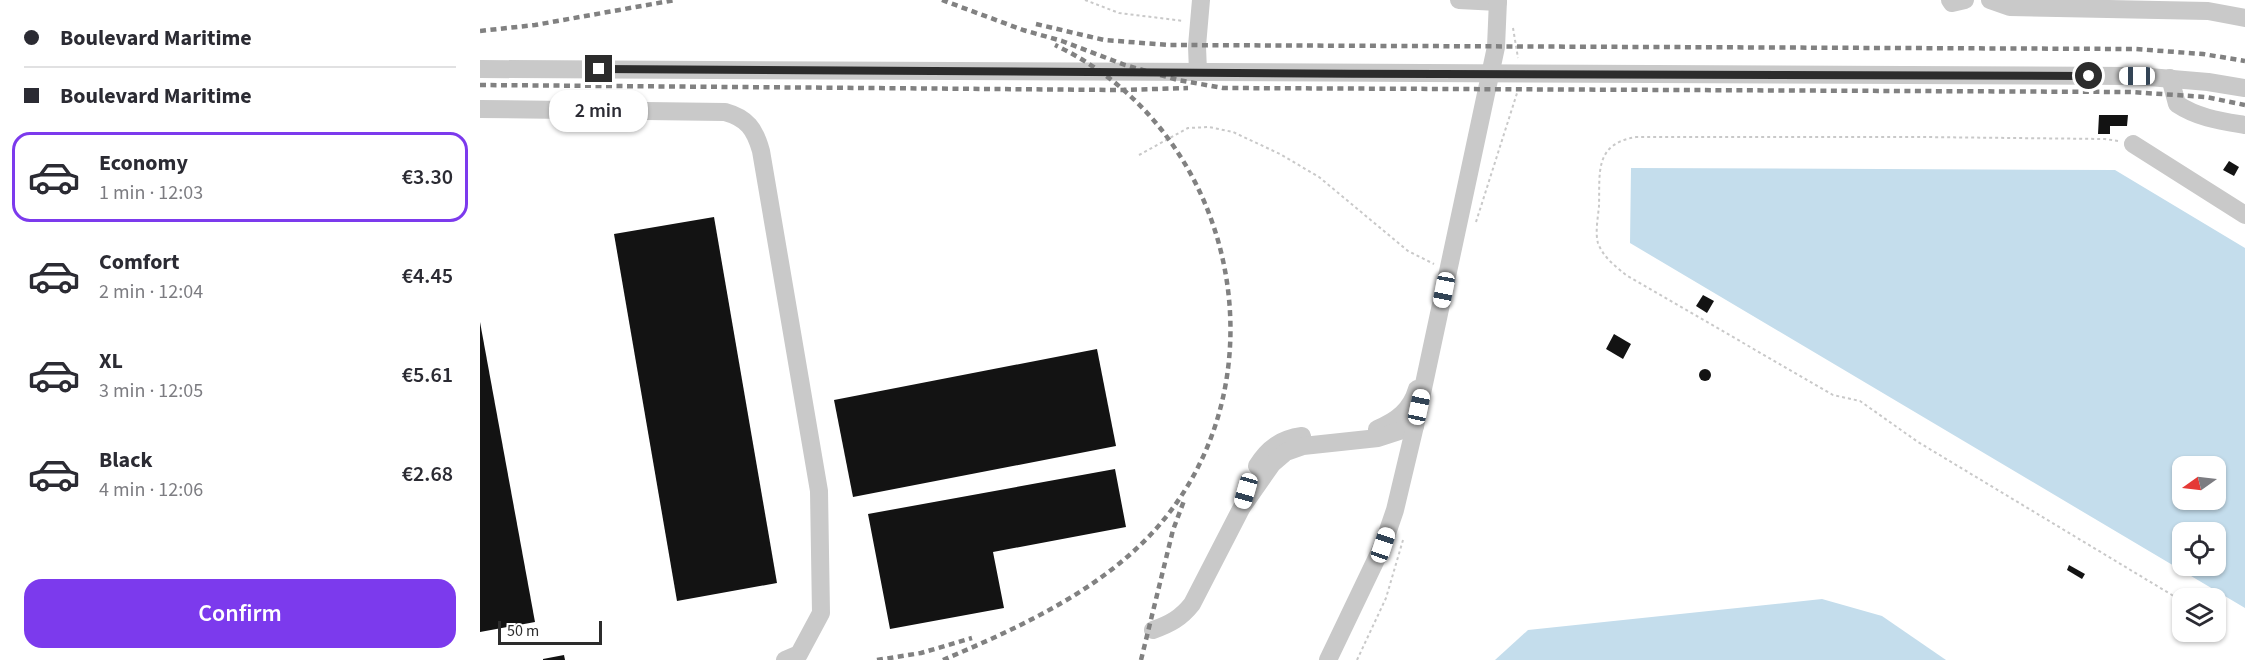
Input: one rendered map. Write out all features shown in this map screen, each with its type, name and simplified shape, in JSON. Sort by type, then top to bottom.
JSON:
[{"type":"street","points":[[1198,72],[1197,46],[1201,0]]},
{"type":"street","points":[[1328,660],[1383,545],[1397,501],[1432,351],[1496,47],[1498,1],[1459,0]]},
{"type":"street","points":[[1950,0],[1952,3],[1965,0]]},
{"type":"street","points":[[1990,0],[2010,7],[2208,11],[2245,18]]},
{"type":"street","points":[[480,69],[1198,72],[1519,76],[2137,76],[2245,88]]},
{"type":"street","points":[[2170,78],[2177,104],[2188,111],[2207,118],[2245,125]]},
{"type":"street","points":[[480,109],[725,112],[738,115],[749,124],[756,135],[761,151],[790,312],[819,491],[821,613],[799,654],[785,660]]},
{"type":"street","points":[[2133,144],[2245,215]]},
{"type":"street","points":[[1242,507],[1251,475],[1263,456],[1277,442],[1298,436],[1377,429],[1392,423],[1405,412],[1414,397],[1422,371],[1432,351]]},
{"type":"street","points":[[1152,630],[1170,624],[1182,616],[1192,604],[1242,507],[1272,464],[1286,452],[1303,446],[1378,438],[1415,426]]},
{"type":"path","points":[[1085,0],[1119,13],[1199,23]]},
{"type":"path","points":[[1513,25],[1518,47],[1519,76]]},
{"type":"path","points":[[1139,155],[1188,128],[1209,127],[1233,132],[1280,154],[1319,177],[1408,251],[1448,270]]},
{"type":"path","points":[[2133,144],[2104,139],[1636,137],[1622,140],[1611,146],[1600,163],[1597,242],[1605,256],[1626,275],[1833,395],[1860,402],[1918,442],[2172,595]]},
{"type":"water","points":[[1631,168],[2115,170],[2245,248],[2245,608],[2226,597],[2226,588],[2211,588],[2191,576],[2226,576],[2226,522],[2172,522],[2172,565],[1630,243]]},
{"type":"water","points":[[1822,599],[1882,616],[1946,660],[1495,660],[1528,630]]},
{"type":"building","points":[[2099,115],[2128,115],[2127,126],[2110,126],[2110,134],[2098,134]]},
{"type":"building","points":[[2229,161],[2239,167],[2234,176],[2223,170]]},
{"type":"building","points":[[714,217],[777,583],[677,601],[614,234]]},
{"type":"building","points":[[1703,295],[1714,301],[1707,313],[1696,306]]},
{"type":"building","points":[[480,322],[535,622],[480,632]]},
{"type":"building","points":[[1614,334],[1631,344],[1623,359],[1606,349]]},
{"type":"building","points":[[1097,349],[1116,446],[853,497],[834,400]]},
{"type":"building","points":[[1705,369],[1711,375],[1705,381],[1699,375]]},
{"type":"building","points":[[1115,469],[1126,527],[993,552],[1004,608],[890,629],[868,514]]},
{"type":"building","points":[[2069,565],[2085,574],[2082,579],[2067,570]]},
{"type":"building","points":[[564,655],[565,660],[543,660],[543,659]]},
{"type":"railway","points":[[480,31],[535,25],[675,0]]},
{"type":"railway","points":[[942,0],[1125,65],[1178,80],[1223,88],[2131,92],[2206,97],[2245,105]]},
{"type":"railway","points":[[1036,24],[1104,40],[1169,45],[2135,49],[2203,54],[2245,61]]},
{"type":"railway","points":[[943,660],[1000,635],[1056,606],[1108,572],[1132,553],[1154,531],[1196,471],[1222,404],[1230,334],[1224,264],[1202,197],[1166,136],[1117,84],[1055,45]]},
{"type":"railway","points":[[480,85],[1121,90],[1188,88]]},
{"type":"railway","points":[[1141,660],[1173,530],[1185,498]]},
{"type":"railway","points":[[877,660],[921,653],[972,638]]},
{"type":"route","points":[[599,69],[1145,71],[1519,76],[2089,76]]}]
